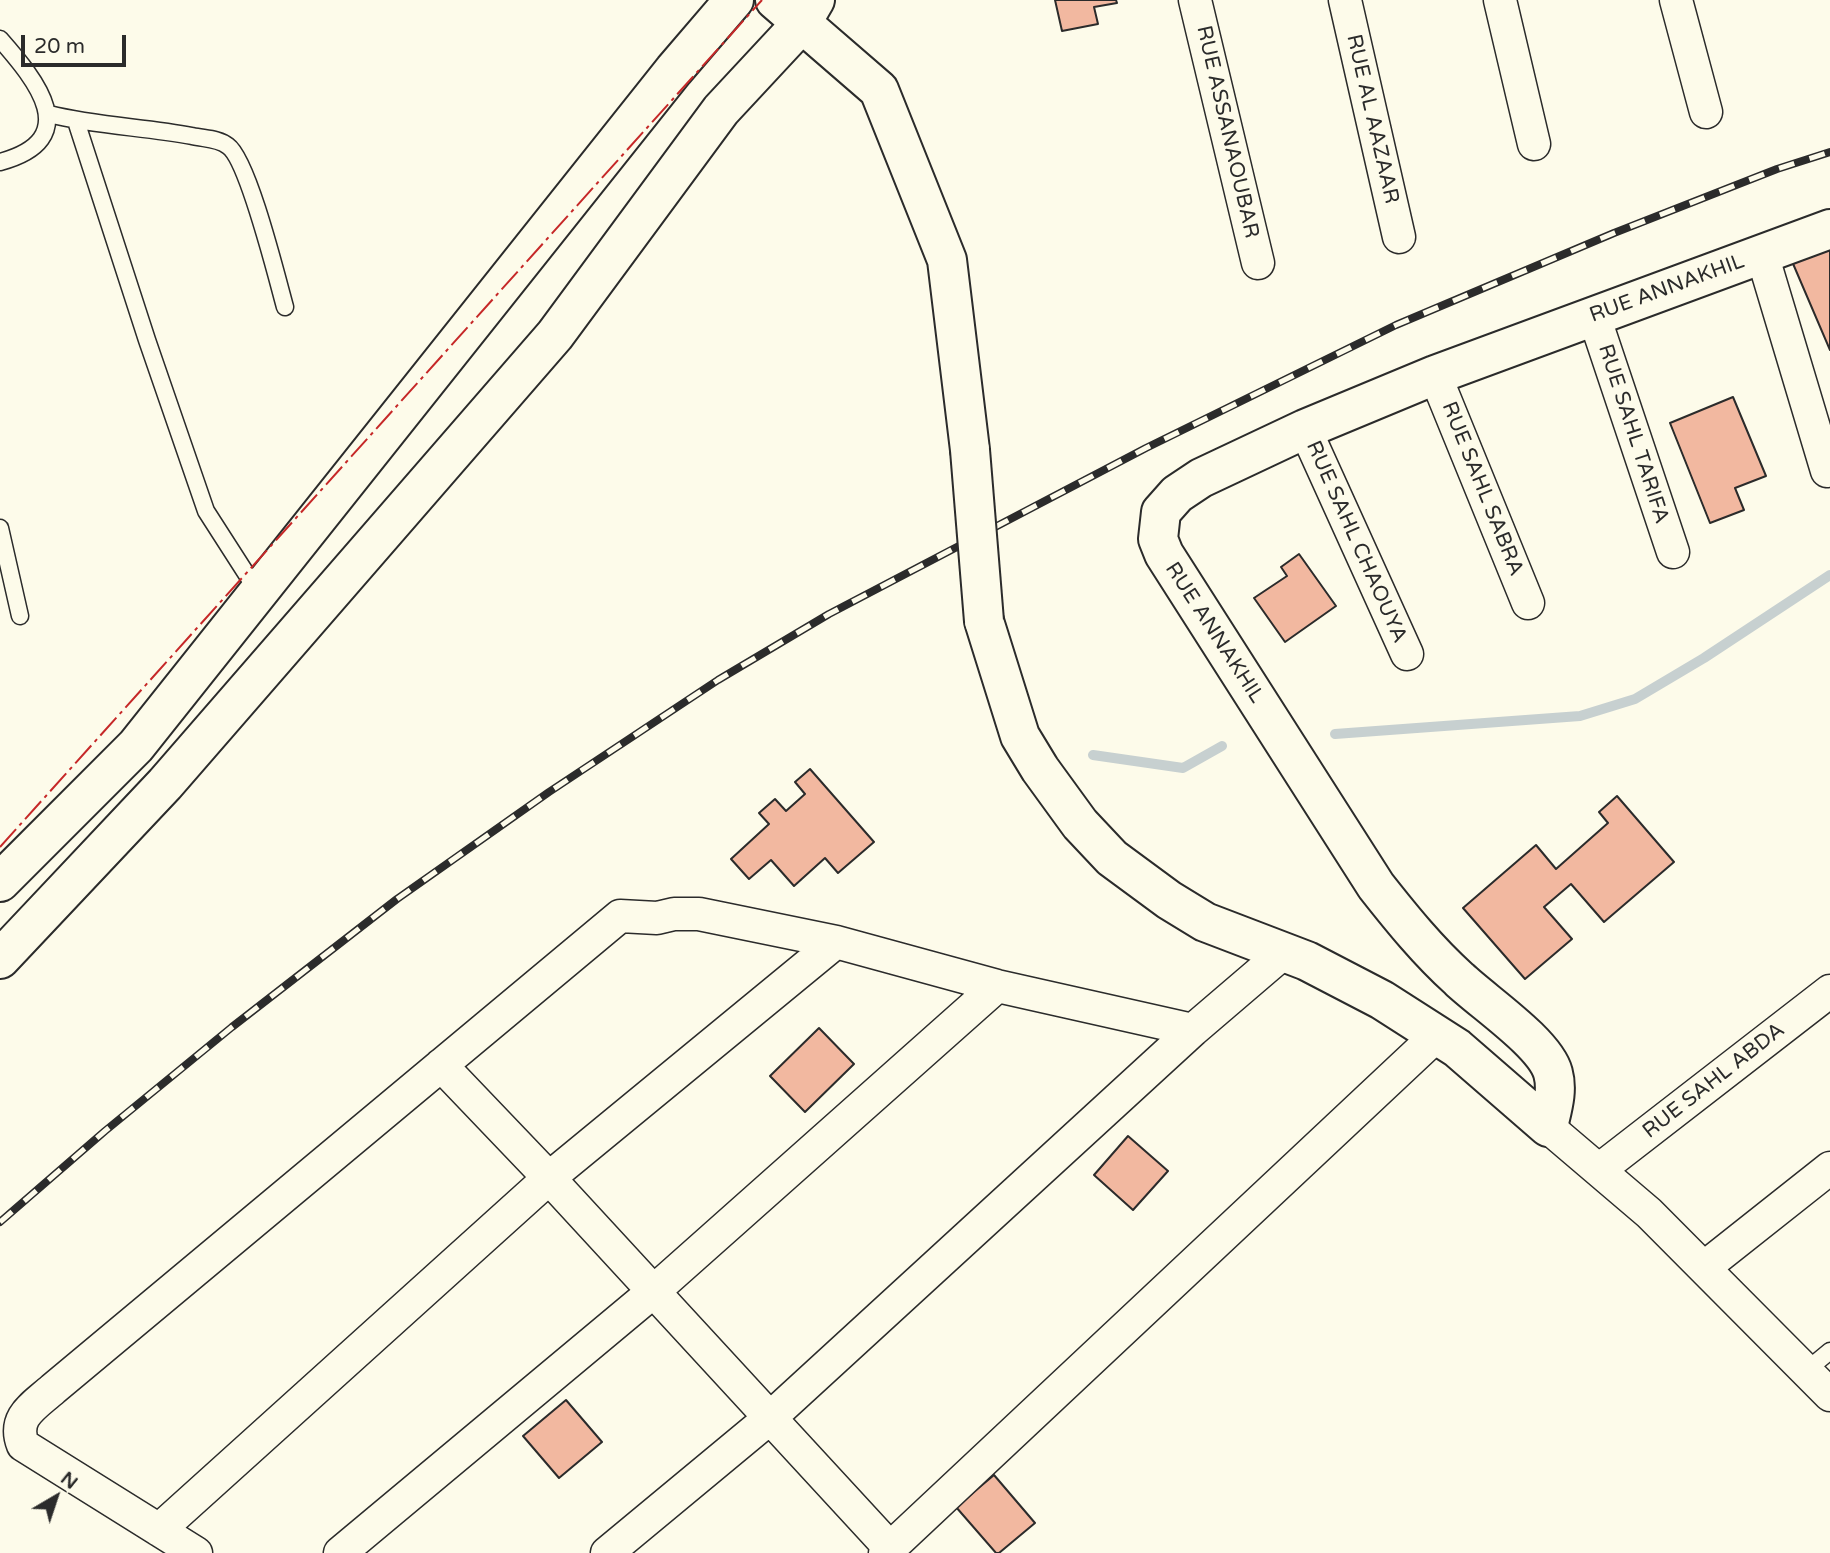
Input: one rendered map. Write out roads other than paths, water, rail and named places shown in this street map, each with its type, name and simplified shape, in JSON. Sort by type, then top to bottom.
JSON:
[{"type":"street","points":[[0,882],[136,746],[674,70],[734,0]]},
{"type":"street","name":"RUE ASSANAOUBAR","points":[[1195,0],[1258,263]]},
{"type":"street","name":"RUE AL AAZAAR","points":[[1345,0],[1399,237]]},
{"type":"street","points":[[1500,0],[1534,144]]},
{"type":"street","points":[[1676,0],[1706,112]]},
{"type":"street","points":[[0,959],[165,784],[555,335],[797,8],[879,89],[947,260],[970,450],[984,621],[1020,736],[1080,824],[1132,875],[1185,911],[1205,922],[1307,961],[1382,1000],[1457,1048],[1649,1213],[1705,1267],[1819,1361],[1830,1395]]},
{"type":"street","name":"RUE ANNAKHIL","points":[[1548,1126],[1555,1096],[1553,1074],[1548,1060],[1536,1045],[1458,979],[1415,935],[1376,886],[1164,554],[1158,539],[1161,512],[1177,494],[1201,478],[1305,429],[1435,375],[1830,229]]},
{"type":"street","points":[[1762,254],[1827,471]]},
{"type":"street","name":"RUE SAHL TARIFA","points":[[1594,316],[1673,552]]},
{"type":"street","name":"RUE SAHL SABRA","points":[[1435,375],[1528,603]]},
{"type":"street","name":"RUE SAHL CHAOUYA","points":[[1305,429],[1407,654]]},
{"type":"street","points":[[196,1553],[23,1445],[18,1433],[21,1420],[53,1389],[620,916],[657,918],[674,914],[699,914],[836,942],[997,986],[1193,1030]]},
{"type":"street","points":[[159,1530],[549,1178],[836,942]]},
{"type":"street","points":[[607,1553],[771,1417],[1193,1030],[1283,953]]},
{"type":"street","points":[[340,1553],[654,1291],[997,986]]},
{"type":"street","name":"RUE SAHL ABDA","points":[[1599,1170],[1830,991]]},
{"type":"street","points":[[441,1065],[771,1417],[887,1551],[1437,1035]]},
{"type":"street","points":[[1705,1267],[1830,1168]]},
{"type":"lane","points":[[0,39],[43,97],[49,114],[46,132],[38,142],[0,162]]},
{"type":"lane","points":[[49,114],[76,121],[162,129],[218,140],[230,147],[240,160],[250,186],[285,307]]},
{"type":"lane","points":[[76,121],[206,511],[258,592]]},
{"type":"lane","points":[[0,528],[20,617]]},
{"type":"waterway","points":[[1335,734],[1580,716],[1635,699],[1704,658],[1830,575]]},
{"type":"waterway","points":[[1093,755],[1183,768],[1222,746]]},
{"type":"railway","points":[[0,1222],[105,1131],[232,1027],[397,899],[549,792],[718,680],[829,614],[1146,448],[1396,325],[1614,233],[1777,169],[1830,152]]}]
